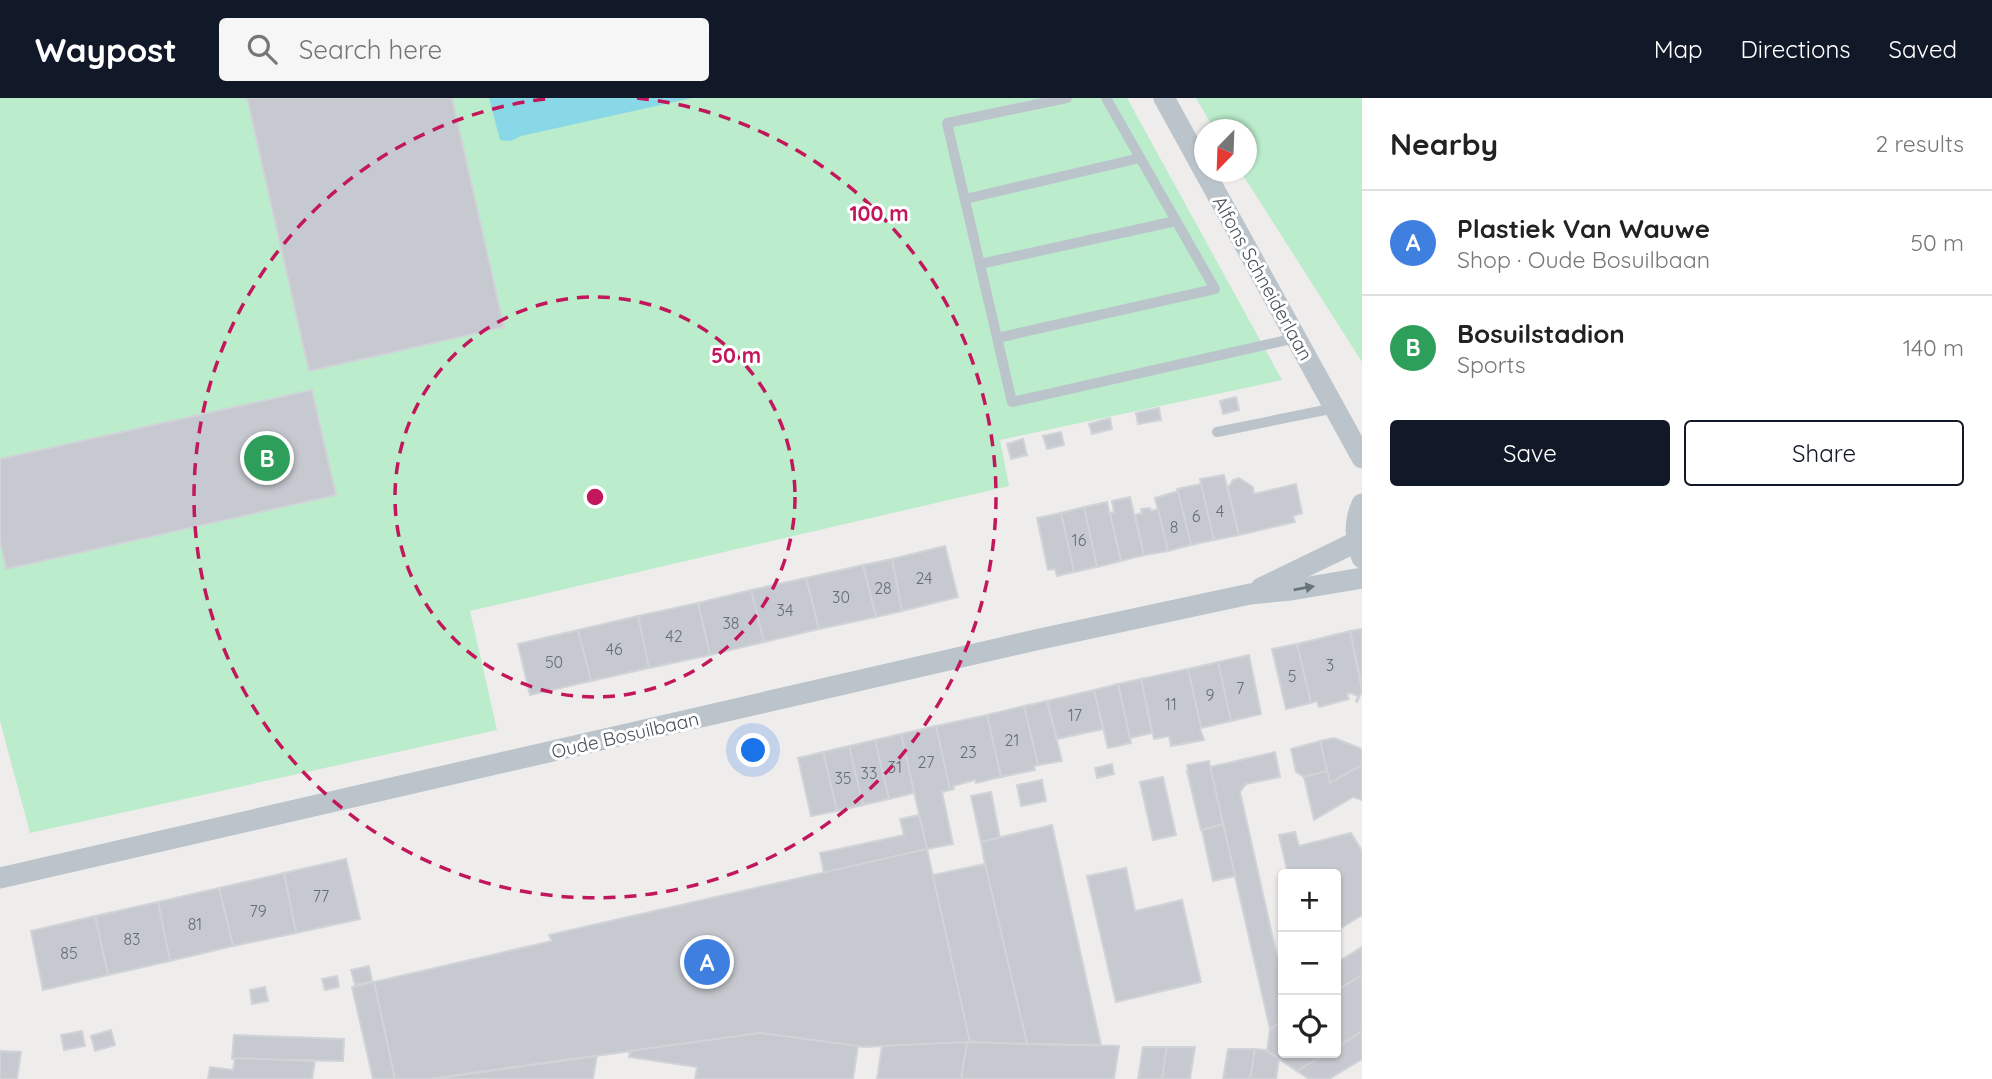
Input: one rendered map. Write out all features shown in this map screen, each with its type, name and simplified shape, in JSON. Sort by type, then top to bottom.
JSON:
[{"type":"street","name":"Alfons Schneiderlaan","points":[[1164,98],[1362,458]]},
{"type":"street","points":[[1359,550],[1359,511],[1362,504]]},
{"type":"street","name":"Oude Bosuilbaan","points":[[1250,594],[1359,550]]},
{"type":"street","name":"Oude Bosuilbaan","points":[[0,878],[1040,639],[1250,594],[1362,578]]},
{"type":"lane","points":[[1067,98],[947,123],[1012,402],[1296,338]]},
{"type":"lane","points":[[997,338],[1215,289],[1106,98]]},
{"type":"lane","points":[[965,199],[1140,158]]},
{"type":"lane","points":[[980,264],[1176,221]]},
{"type":"lane","points":[[1217,432],[1335,408]]},
{"type":"green space","points":[[0,98],[1127,98],[1282,380],[1000,440],[1009,486],[470,611],[497,730],[30,833],[0,721]]},
{"type":"green space","points":[[1196,98],[1362,98],[1362,362],[1247,182],[1257,182],[1257,119],[1208,119]]},
{"type":"water","points":[[489,98],[692,98],[521,136],[511,141],[500,140]]},
{"type":"building","points":[[247,98],[452,98],[504,327],[309,371]]},
{"type":"building","points":[[312,390],[336,495],[6,569],[0,542],[0,459]]},
{"type":"building","points":[[1236,397],[1239,410],[1223,414],[1220,401]]},
{"type":"building","points":[[1159,408],[1161,420],[1138,424],[1136,413]]},
{"type":"building","points":[[1110,418],[1112,429],[1092,434],[1089,424]]},
{"type":"building","points":[[1061,432],[1064,445],[1047,449],[1043,436]]},
{"type":"building","points":[[1023,439],[1027,455],[1011,459],[1007,444]]},
{"type":"building","points":[[1224,475],[1239,535],[1214,540],[1200,479]]},
{"type":"building","points":[[1239,478],[1253,487],[1254,494],[1296,484],[1302,513],[1293,516],[1295,522],[1239,535],[1228,488],[1233,480]]},
{"type":"building","points":[[1201,484],[1214,540],[1191,545],[1177,489]]},
{"type":"building","points":[[1178,491],[1191,545],[1168,551],[1155,498]]},
{"type":"building","points":[[1130,497],[1144,555],[1121,561],[1110,513],[1114,512],[1112,501]]},
{"type":"building","points":[[1107,502],[1121,561],[1097,567],[1084,507]]},
{"type":"building","points":[[1084,507],[1097,567],[1074,572],[1061,513]]},
{"type":"building","points":[[1150,508],[1151,511],[1158,509],[1168,551],[1144,555],[1135,515],[1142,513],[1141,509]]},
{"type":"building","points":[[1061,513],[1074,572],[1057,576],[1055,569],[1048,570],[1037,518]]},
{"type":"building","points":[[945,546],[958,597],[902,611],[892,559]]},
{"type":"building","points":[[892,559],[902,611],[876,617],[863,565]]},
{"type":"building","points":[[863,565],[876,617],[819,629],[806,578]]},
{"type":"building","points":[[806,578],[819,629],[764,642],[751,590]]},
{"type":"building","points":[[751,590],[764,642],[710,655],[698,603]]},
{"type":"building","points":[[698,603],[710,655],[649,668],[638,616]]},
{"type":"building","points":[[638,616],[649,668],[591,681],[578,630]]},
{"type":"building","points":[[1362,629],[1362,687],[1350,631]]},
{"type":"building","points":[[578,630],[591,681],[530,695],[518,644]]},
{"type":"building","points":[[1350,631],[1362,691],[1357,702],[1358,696],[1350,693],[1347,694],[1349,699],[1319,707],[1317,701],[1311,703],[1297,644]]},
{"type":"building","points":[[1297,644],[1311,703],[1286,709],[1272,649]]},
{"type":"building","points":[[1249,655],[1261,714],[1231,721],[1218,662]]},
{"type":"building","points":[[1218,662],[1231,721],[1201,728],[1188,669]]},
{"type":"building","points":[[1188,669],[1204,740],[1171,746],[1169,736],[1154,739],[1141,679]]},
{"type":"building","points":[[1141,679],[1152,733],[1130,738],[1118,684]]},
{"type":"building","points":[[1118,684],[1131,743],[1108,748],[1094,690]]},
{"type":"building","points":[[1094,690],[1103,729],[1057,739],[1047,701]]},
{"type":"building","points":[[1047,701],[1062,761],[1038,765],[1024,706]]},
{"type":"building","points":[[1024,706],[1038,765],[1034,766],[1035,770],[1001,777],[987,715]]},
{"type":"building","points":[[987,715],[1001,777],[976,783],[975,780],[953,786],[954,789],[950,790],[936,726]]},
{"type":"building","points":[[936,726],[950,790],[942,792],[953,844],[927,849],[901,734]]},
{"type":"building","points":[[901,734],[914,793],[889,799],[875,740]]},
{"type":"building","points":[[1334,738],[1360,748],[1362,765],[1330,783],[1320,741]]},
{"type":"building","points":[[875,740],[889,799],[863,805],[849,746]]},
{"type":"building","points":[[1320,741],[1327,771],[1304,777],[1296,772],[1291,749]]},
{"type":"building","points":[[849,746],[863,805],[837,811],[823,752]]},
{"type":"building","points":[[823,752],[837,811],[811,816],[798,758]]},
{"type":"building","points":[[1275,752],[1280,777],[1246,784],[1240,792],[1278,961],[1278,1024],[1270,1029],[1210,767]]},
{"type":"building","points":[[1209,761],[1223,824],[1201,830],[1187,765]]},
{"type":"building","points":[[1112,764],[1114,774],[1097,778],[1095,768]]},
{"type":"building","points":[[1362,765],[1362,800],[1353,797],[1314,820],[1304,777],[1327,771],[1330,783]]},
{"type":"building","points":[[1163,777],[1176,835],[1153,840],[1140,782]]},
{"type":"building","points":[[1042,780],[1046,801],[1021,806],[1017,785]]},
{"type":"building","points":[[991,792],[1000,838],[981,842],[971,796]]},
{"type":"building","points":[[919,815],[927,849],[824,873],[820,853],[904,835],[900,819]]},
{"type":"building","points":[[1223,824],[1235,876],[1213,881],[1202,830]]},
{"type":"building","points":[[1052,825],[1101,1045],[1027,1044],[985,864],[981,842]]},
{"type":"building","points":[[1295,832],[1299,846],[1351,833],[1362,851],[1362,915],[1341,928],[1341,869],[1287,869],[1279,835]]},
{"type":"building","points":[[927,849],[970,1042],[863,1047],[760,1033],[430,1079],[395,1079],[374,982],[552,941],[549,935]]},
{"type":"building","points":[[346,859],[360,919],[296,933],[284,873]]},
{"type":"building","points":[[985,864],[1027,1044],[970,1042],[933,875]]},
{"type":"building","points":[[1126,868],[1135,911],[1182,900],[1201,982],[1116,1002],[1087,876]]},
{"type":"building","points":[[284,873],[296,933],[233,946],[219,888]]},
{"type":"building","points":[[219,888],[233,946],[170,961],[158,902]]},
{"type":"building","points":[[158,902],[170,961],[108,975],[95,916]]},
{"type":"building","points":[[95,916],[108,975],[43,990],[31,931]]},
{"type":"building","points":[[1362,947],[1362,975],[1341,988],[1341,960]]},
{"type":"building","points":[[369,966],[372,981],[355,985],[351,970]]},
{"type":"building","points":[[1362,975],[1362,1031],[1341,1045],[1341,995],[1341,988]]},
{"type":"building","points":[[337,976],[339,987],[325,990],[322,979]]},
{"type":"building","points":[[374,982],[395,1079],[373,1079],[352,987]]},
{"type":"building","points":[[265,987],[268,1001],[252,1004],[250,990]]},
{"type":"building","points":[[1278,1024],[1278,1058],[1319,1058],[1297,1071],[1267,1051],[1270,1029]]},
{"type":"building","points":[[111,1030],[115,1045],[95,1051],[91,1036]]},
{"type":"building","points":[[82,1031],[85,1046],[64,1050],[61,1035]]},
{"type":"building","points":[[1362,1031],[1362,1059],[1329,1079],[1309,1079],[1297,1071],[1319,1058],[1341,1058],[1341,1045]]},
{"type":"building","points":[[760,1033],[858,1046],[853,1079],[695,1079],[697,1067],[629,1057],[630,1051]]},
{"type":"building","points":[[234,1035],[344,1039],[343,1061],[232,1059]]},
{"type":"building","points":[[967,1042],[1119,1046],[1114,1079],[961,1079]]},
{"type":"building","points":[[967,1042],[961,1079],[877,1079],[882,1046]]},
{"type":"building","points":[[1143,1047],[1167,1047],[1162,1079],[1138,1079]]},
{"type":"building","points":[[1167,1047],[1195,1047],[1190,1079],[1162,1079]]},
{"type":"building","points":[[1228,1049],[1255,1049],[1250,1079],[1223,1079]]},
{"type":"building","points":[[1255,1049],[1265,1050],[1279,1059],[1276,1079],[1250,1079]]},
{"type":"building","points":[[0,1051],[21,1052],[17,1079],[0,1079]]},
{"type":"building","points":[[597,1056],[593,1079],[430,1079]]},
{"type":"building","points":[[235,1058],[315,1061],[312,1079],[208,1079],[210,1067],[233,1070]]},
{"type":"place","name":"Bosuilstadion","points":[[267,458]]},
{"type":"place","name":"Plastiek Van Wauwe","points":[[707,962]]}]
